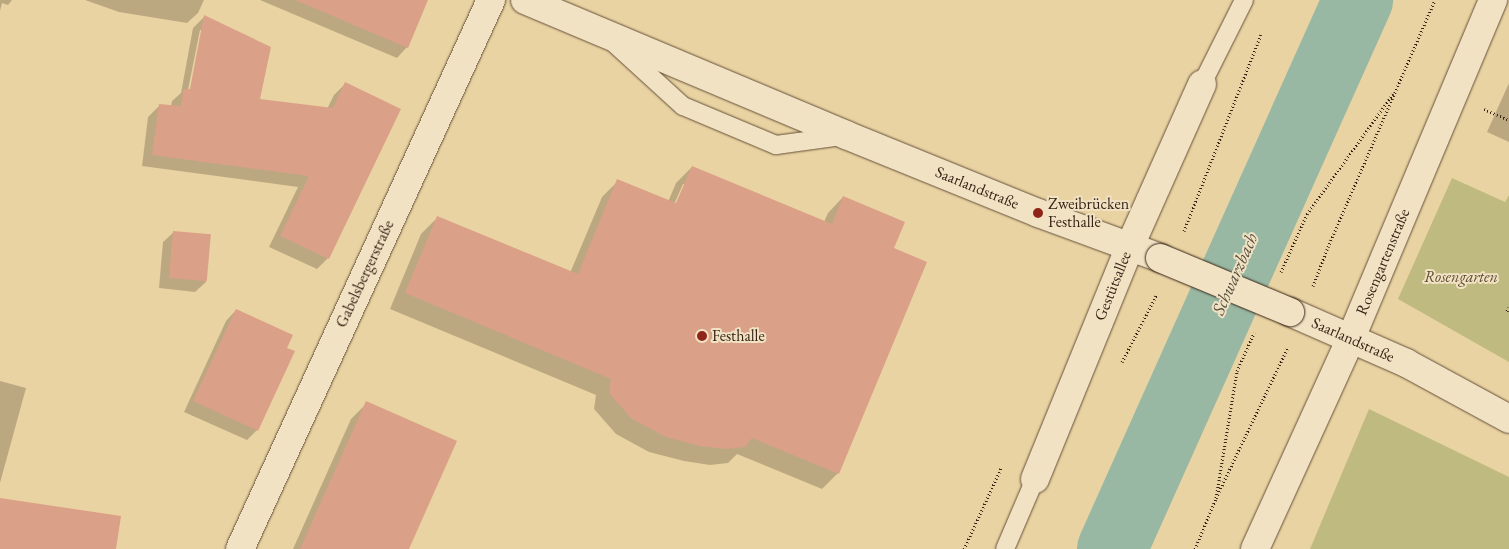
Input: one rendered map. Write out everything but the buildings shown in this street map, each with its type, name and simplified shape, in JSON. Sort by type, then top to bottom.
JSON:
[{"type":"street","name":"Gabelsbergerstraße","points":[[240,549],[491,0]]},
{"type":"street","name":"Saarlandstraße","points":[[525,0],[846,135],[1038,213],[1130,246],[1296,314],[1406,363],[1509,419]]},
{"type":"street","name":"Rosengartenstraße","points":[[1255,549],[1351,338],[1493,0]]},
{"type":"street","name":"Gestütsallee","points":[[1035,479],[1130,246],[1202,84]]},
{"type":"lane","name":"Gestütsallee","points":[[1202,84],[1244,0]]},
{"type":"lane","points":[[601,31],[683,106],[776,145],[846,135]]},
{"type":"lane","name":"Gestütsallee","points":[[1006,549],[1035,479]]},
{"type":"path","points":[[1195,549],[1296,314],[1328,247],[1435,0]]},
{"type":"green space","name":"Rosengarten","points":[[1452,178],[1505,202],[1509,195],[1509,362],[1398,299]]},
{"type":"green space","points":[[1369,409],[1509,477],[1509,549],[1310,549]]},
{"type":"waterway","name":"Schwarzbach","points":[[1112,549],[1358,0]]},
{"type":"place","name":"Zweibrücken Festhalle","points":[[1038,213]]},
{"type":"place","name":"Festhalle","points":[[702,336]]}]
